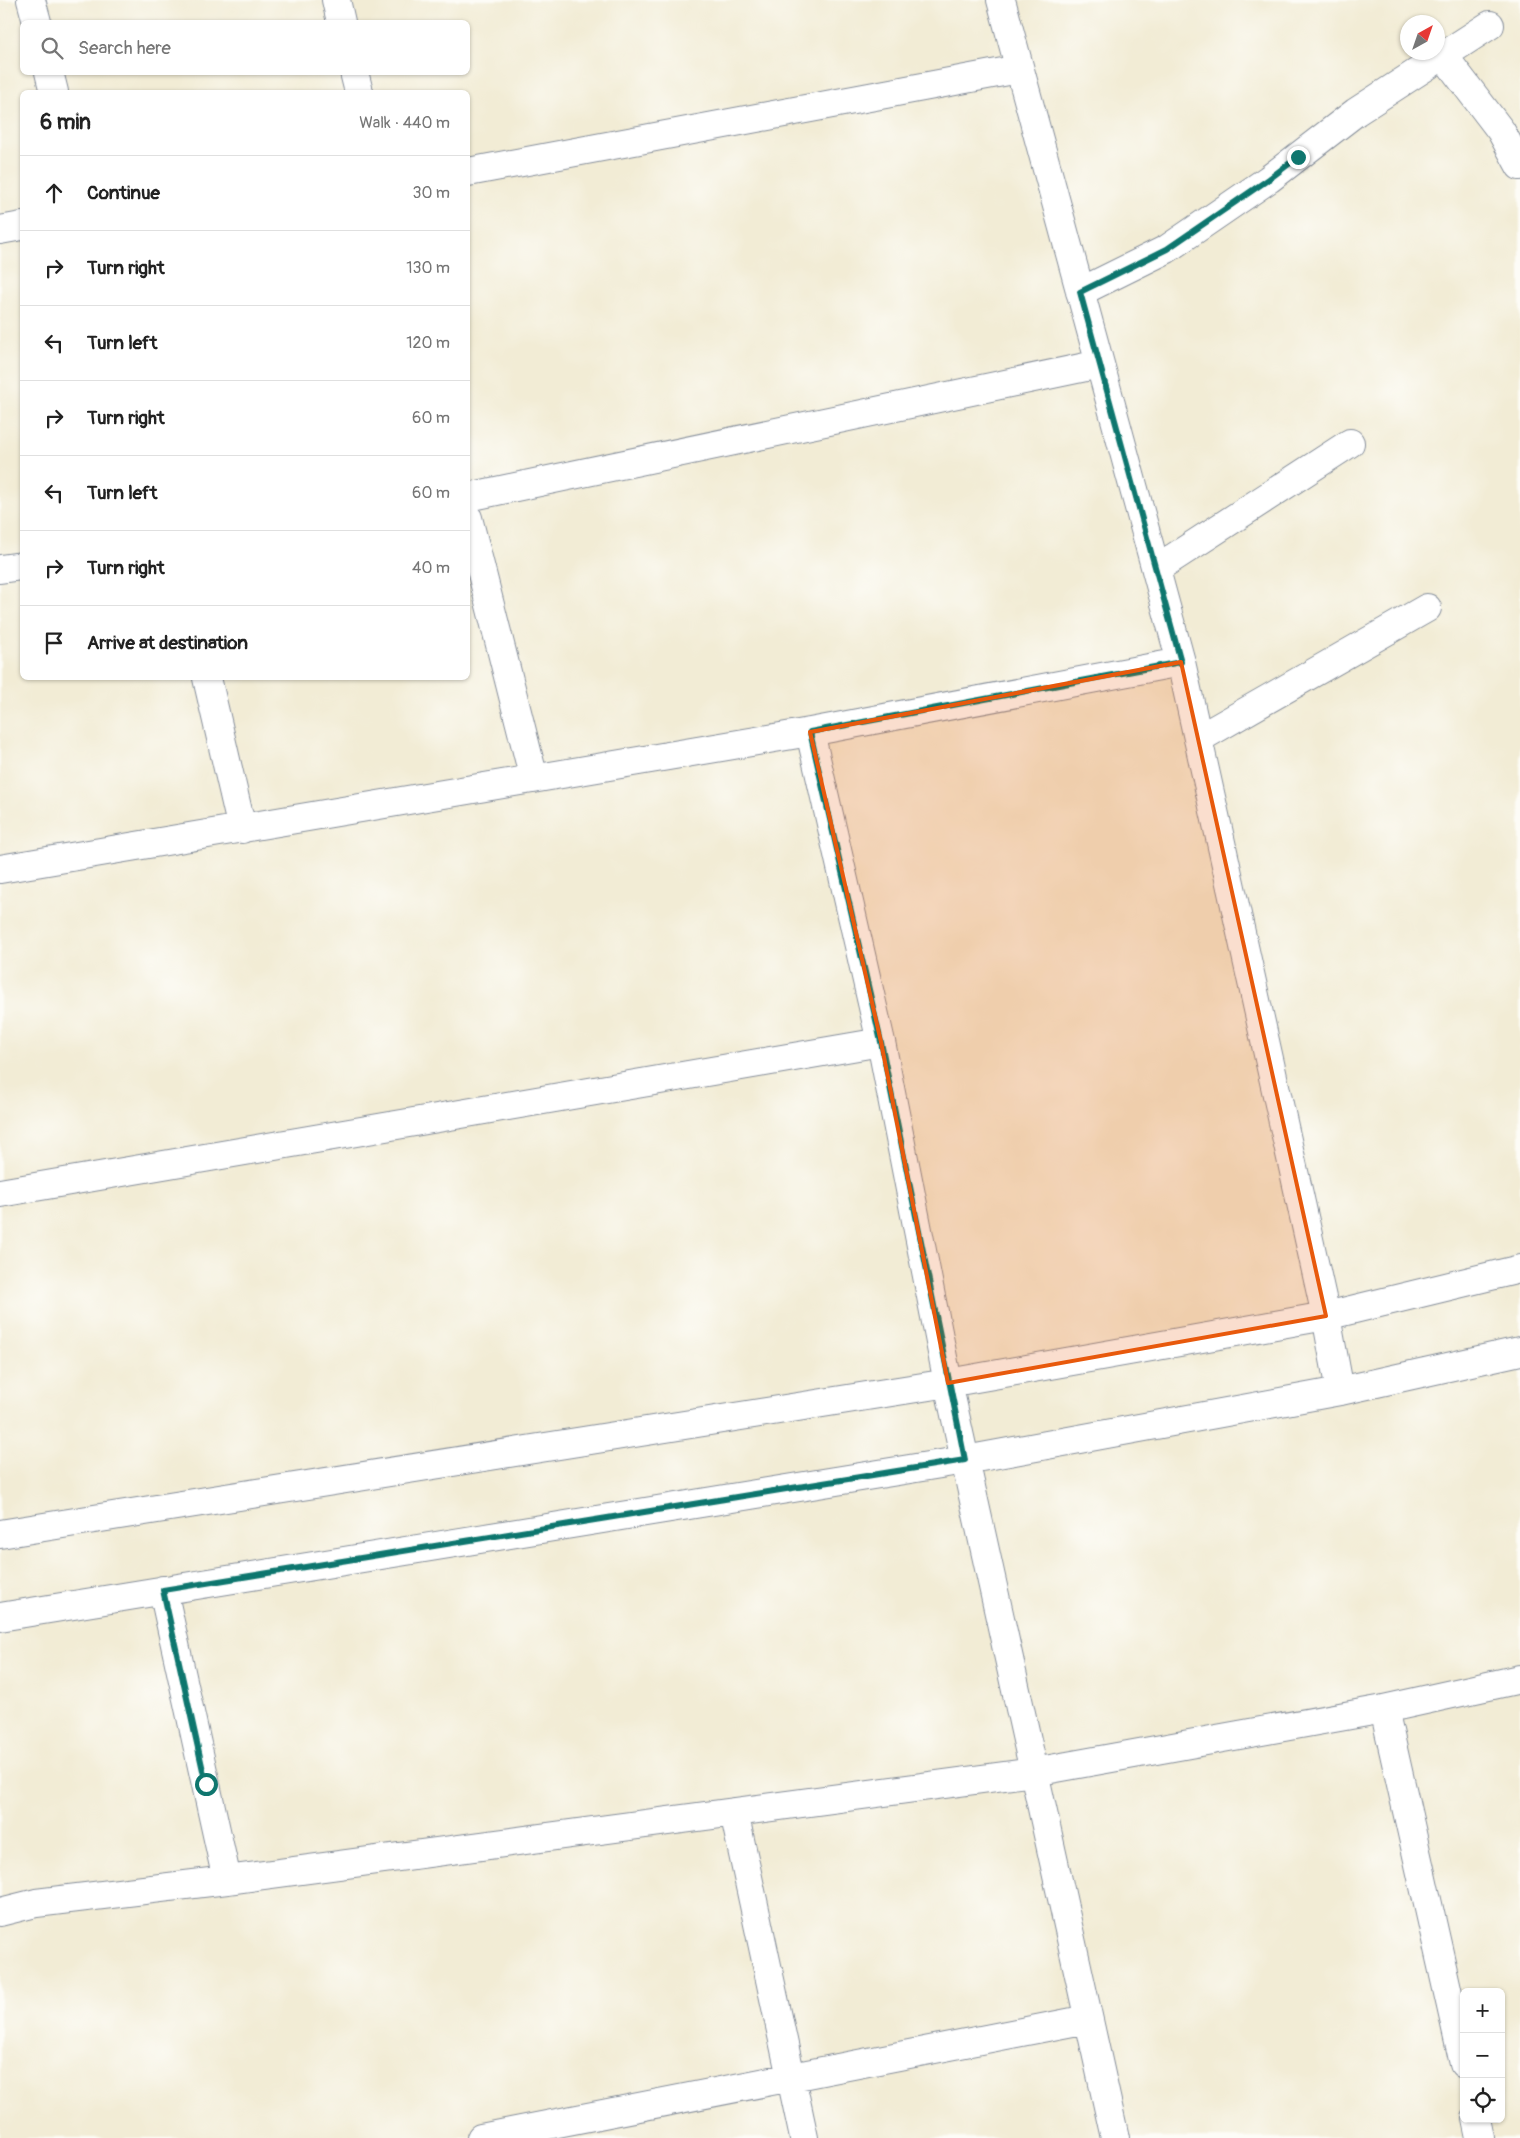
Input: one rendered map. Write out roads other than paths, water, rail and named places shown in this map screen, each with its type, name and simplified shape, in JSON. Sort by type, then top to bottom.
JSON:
[{"type":"street","points":[[31,0],[36,20]]},
{"type":"street","points":[[336,0],[341,20]]},
{"type":"street","points":[[1001,0],[1181,662],[1326,1316],[1340,1391]]},
{"type":"street","points":[[1445,54],[1490,25]]},
{"type":"street","points":[[1445,58],[1501,131],[1520,166]]},
{"type":"street","points":[[1080,292],[1167,249],[1269,179],[1356,112],[1435,60]]},
{"type":"street","points":[[470,172],[1020,69]]},
{"type":"street","points":[[51,75],[54,90]]},
{"type":"street","points":[[355,75],[358,90]]},
{"type":"street","points":[[0,230],[20,226]]},
{"type":"street","points":[[470,497],[1100,364]]},
{"type":"street","points":[[1156,569],[1350,443]]},
{"type":"street","points":[[470,526],[534,779]]},
{"type":"street","points":[[0,569],[20,566]]},
{"type":"street","points":[[1198,739],[1426,608]]},
{"type":"street","points":[[0,869],[810,732],[1181,662]]},
{"type":"street","points":[[207,680],[242,828]]},
{"type":"street","points":[[810,732],[881,1042],[948,1383],[1114,2138]]},
{"type":"street","points":[[0,1193],[881,1042]]},
{"type":"street","points":[[0,1534],[948,1383],[1326,1316],[1520,1269]]},
{"type":"street","points":[[0,1616],[965,1460],[1340,1391],[1520,1351]]},
{"type":"street","points":[[163,1590],[227,1880]]},
{"type":"street","points":[[0,1912],[36,1902],[227,1880],[1034,1772],[1384,1709],[1520,1679]]},
{"type":"street","points":[[1384,1709],[1460,2046]]},
{"type":"street","points":[[734,1812],[804,2138]]},
{"type":"street","points":[[482,2138],[1088,2019]]},
{"type":"street","points":[[1477,2123],[1480,2138]]}]
